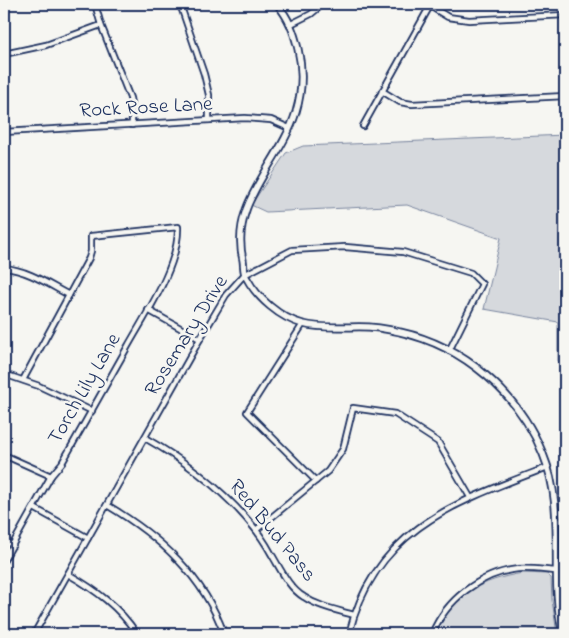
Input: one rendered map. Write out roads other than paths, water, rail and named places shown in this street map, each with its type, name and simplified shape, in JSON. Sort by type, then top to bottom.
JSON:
[{"type":"street","points":[[95,4],[101,25],[130,98],[132,125]]},
{"type":"street","points":[[180,4],[204,74],[209,95],[209,120]]},
{"type":"street","points":[[277,4],[291,24],[300,57],[301,80],[296,113],[246,206],[240,237],[244,275],[270,306],[285,317],[303,324],[326,327],[377,328],[401,332],[423,339],[449,351],[477,368],[495,382],[516,406],[532,431],[548,467],[556,504],[557,600],[563,634]]},
{"type":"street","points":[[291,24],[311,14],[323,4]]},
{"type":"street","points":[[363,126],[431,5],[448,17],[468,20],[565,15]]},
{"type":"street","points":[[4,54],[46,44],[101,25]]},
{"type":"street","points":[[382,91],[400,102],[412,104],[565,96]]},
{"type":"street","name":"Rock Rose Lane","points":[[4,132],[260,118],[271,120],[289,128]]},
{"type":"street","name":"Torch Lily Lane","points":[[4,560],[51,476],[62,463],[92,411],[148,310],[175,256],[178,227],[91,236],[89,258],[69,295]]},
{"type":"street","name":"Rosemary Drive","points":[[34,634],[200,339],[226,295],[244,275],[292,250],[345,247],[403,252],[471,273],[482,284],[449,351]]},
{"type":"street","points":[[4,268],[22,271],[69,295],[23,380]]},
{"type":"street","points":[[148,310],[200,339]]},
{"type":"street","points":[[303,324],[248,412],[316,481]]},
{"type":"street","points":[[4,374],[59,394],[92,411]]},
{"type":"street","points":[[256,530],[328,471],[343,449],[353,408],[395,414],[438,442],[470,497]]},
{"type":"street","name":"Red Bud Pass","points":[[145,438],[185,462],[210,481],[231,501],[256,530],[290,585],[302,596],[314,603],[354,615]]},
{"type":"street","points":[[4,454],[51,476]]},
{"type":"street","points":[[349,634],[362,594],[375,572],[392,550],[410,534],[432,518],[470,497],[548,467]]},
{"type":"street","points":[[107,505],[150,533],[185,567],[199,585],[212,607],[224,634]]},
{"type":"street","points":[[34,508],[88,538]]},
{"type":"street","points":[[4,541],[13,544]]},
{"type":"street","points":[[432,634],[437,622],[450,604],[468,588],[488,577],[517,569],[556,571]]},
{"type":"street","points":[[68,574],[103,596],[117,608],[137,634]]}]
